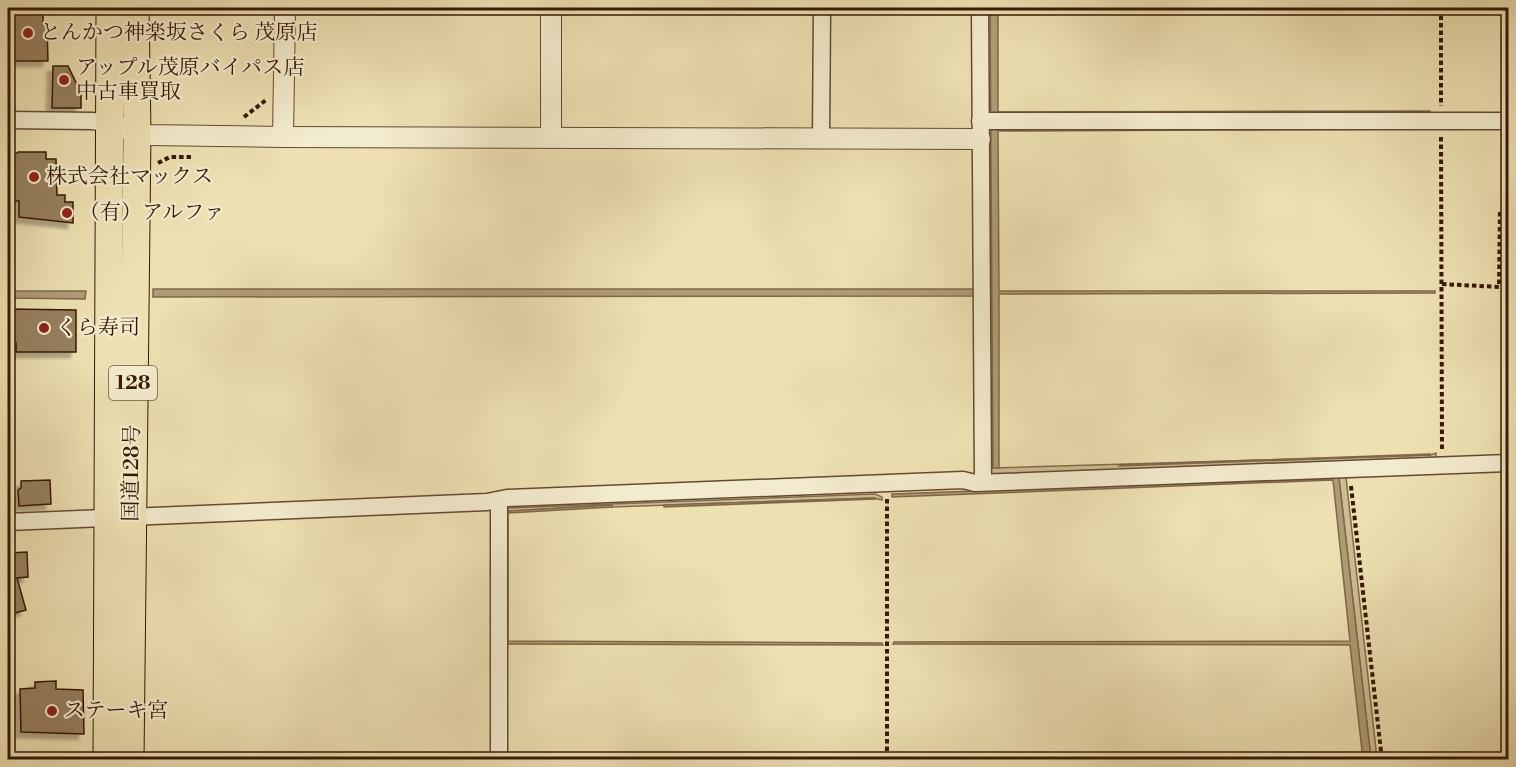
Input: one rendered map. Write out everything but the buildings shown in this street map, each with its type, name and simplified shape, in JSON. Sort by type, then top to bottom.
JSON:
[{"type":"highway","name":"国道128号","points":[[110,8],[110,124],[120,517],[130,759]]},
{"type":"highway","name":"国道128号","points":[[106,759],[120,517],[136,132],[135,8]]},
{"type":"street","points":[[283,137],[285,8]]},
{"type":"street","points":[[551,8],[551,137]]},
{"type":"street","points":[[821,138],[822,8]]},
{"type":"street","points":[[980,8],[983,482]]},
{"type":"street","points":[[8,120],[93,121],[148,135],[821,138],[980,130],[1441,120],[1509,121]]},
{"type":"street","points":[[8,522],[499,500],[519,497],[1509,463]]},
{"type":"street","points":[[499,500],[499,759]]},
{"type":"path","points":[[1441,8],[1442,466]]},
{"type":"path","points":[[235,117],[246,117],[267,99]]},
{"type":"path","points":[[1442,284],[1498,287],[1500,210],[1509,210]]},
{"type":"path","points":[[1349,470],[1382,759]]},
{"type":"path","points":[[887,483],[887,759]]},
{"type":"shaded area","points":[[990,8],[998,8],[998,112],[1430,111],[1434,129],[998,131],[999,291],[1435,291],[1435,293],[999,294],[999,468],[993,468]]},
{"type":"shaded area","points":[[991,128],[993,468],[1436,453],[1436,458],[991,475],[989,130]]},
{"type":"shaded area","points":[[153,289],[975,289],[975,296],[153,297]]},
{"type":"shaded area","points":[[8,291],[86,291],[85,299],[8,298]]},
{"type":"shaded area","points":[[1430,455],[1119,466],[1120,465]]},
{"type":"shaded area","points":[[1346,477],[1377,759],[1371,759],[1339,478]]},
{"type":"shaded area","points":[[1339,478],[1371,759],[1363,759],[1350,645],[893,644],[894,642],[1350,641],[1333,480],[892,497],[892,494]]},
{"type":"shaded area","points":[[875,494],[882,497],[882,500],[874,498],[612,507],[611,505],[504,512],[507,508]]},
{"type":"shaded area","points":[[875,499],[664,507],[664,505]]},
{"type":"shaded area","points":[[612,505],[612,507],[508,513],[508,641],[882,643],[883,645],[507,644],[506,511]]},
{"type":"place","name":"とんかつ神楽坂さくら 茂原店","points":[[28,33]]},
{"type":"place","name":"アップル茂原バイパス店 中古車買取","points":[[64,80]]},
{"type":"place","name":"株式会社マックス","points":[[34,177]]},
{"type":"place","name":"（有）アルファ","points":[[67,213]]},
{"type":"place","name":"くら寿司","points":[[44,328]]},
{"type":"place","name":"ステーキ宮","points":[[52,711]]}]
